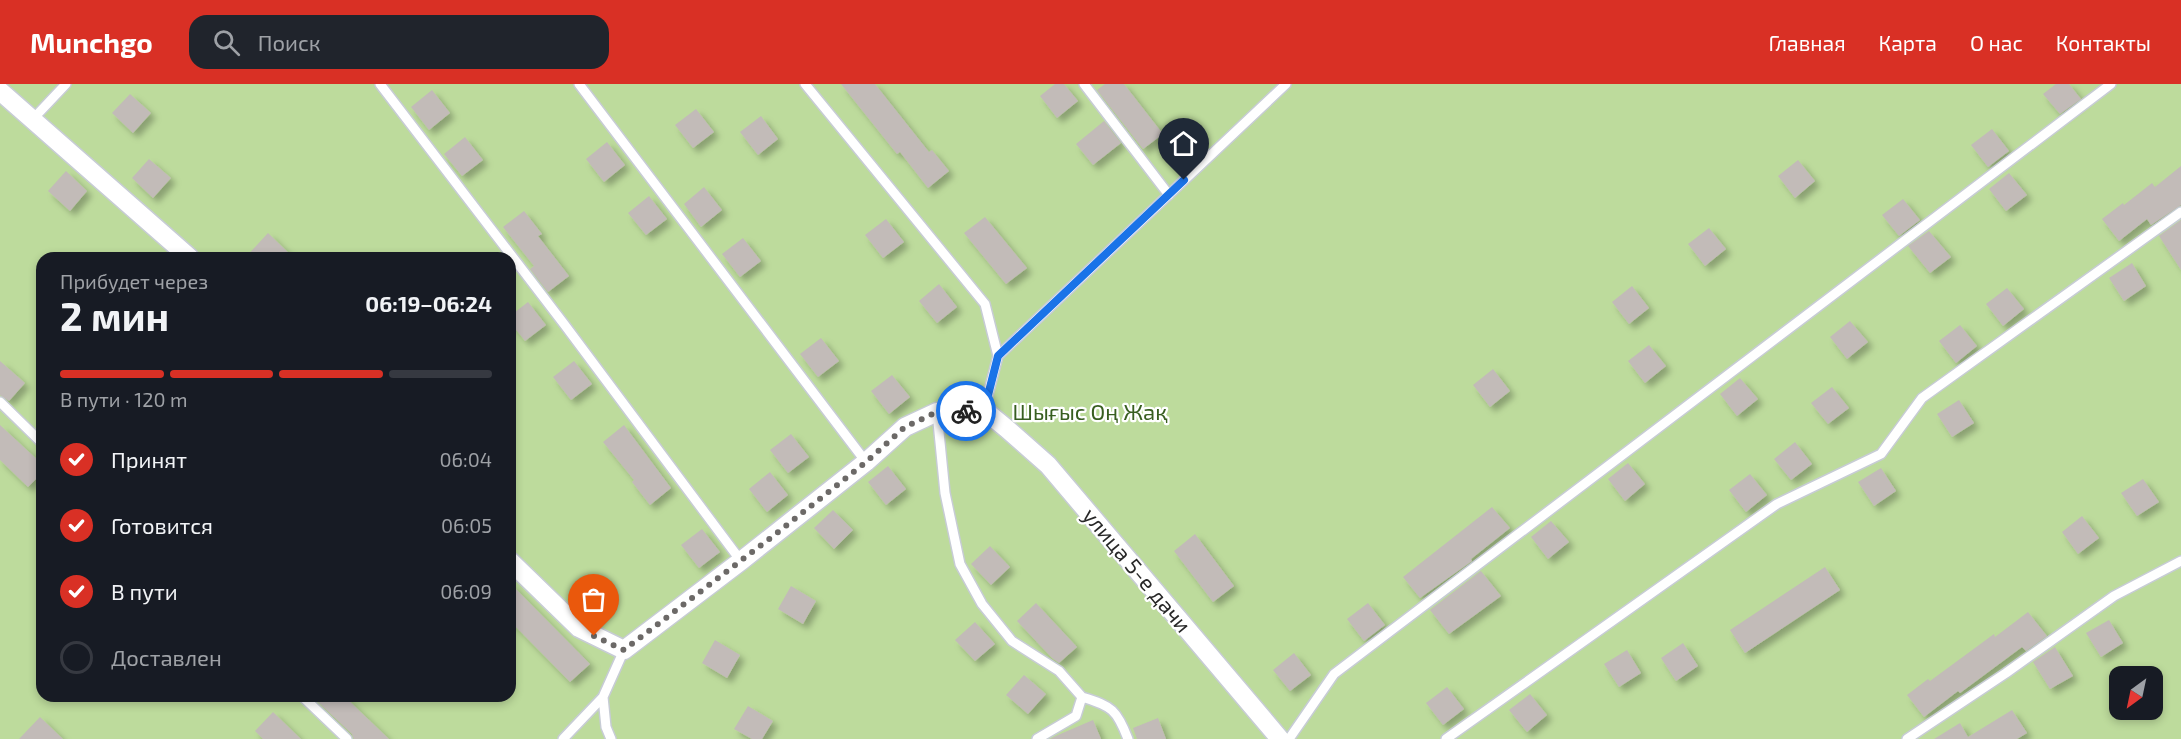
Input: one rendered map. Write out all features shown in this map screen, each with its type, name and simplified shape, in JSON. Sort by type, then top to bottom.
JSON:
[{"type":"street","points":[[3,98],[33,119],[183,252]]},
{"type":"street","points":[[516,567],[579,628],[624,650],[866,462],[905,427],[937,412],[984,411]]},
{"type":"street","name":"улица 5-е дачи","points":[[984,411],[1048,465],[1280,739]]},
{"type":"lane","points":[[33,119],[66,84]]},
{"type":"lane","points":[[380,84],[509,252]]},
{"type":"lane","points":[[579,84],[866,462]]},
{"type":"lane","points":[[805,84],[985,304],[998,356],[984,411]]},
{"type":"lane","points":[[1084,84],[1169,195]]},
{"type":"lane","points":[[998,356],[1169,195],[1275,88],[1286,84]]},
{"type":"lane","points":[[1289,739],[1334,674],[2111,84]]},
{"type":"lane","points":[[1446,739],[1777,504],[1881,454],[1922,398],[2181,212]]},
{"type":"lane","points":[[516,261],[741,561]]},
{"type":"lane","points":[[0,402],[36,437]]},
{"type":"lane","points":[[937,412],[945,493],[960,564],[982,604],[1012,641],[1059,671],[1082,697],[1100,702],[1119,716],[1128,739]]},
{"type":"lane","points":[[1907,739],[2006,673],[2114,596],[2181,561]]},
{"type":"lane","points":[[563,739],[603,698],[624,650]]},
{"type":"lane","points":[[1037,739],[1076,716],[1082,697]]},
{"type":"lane","points":[[603,698],[606,727],[611,739]]},
{"type":"lane","points":[[308,702],[347,739]]},
{"type":"green space","name":"Шығыс Оң Жақ","points":[[0,84],[2181,84],[2181,739],[0,739]]},
{"type":"building","points":[[841,84],[875,84],[929,152],[932,150],[949,171],[928,188],[900,152],[897,154]]},
{"type":"building","points":[[1055,84],[1064,84],[1078,101],[1057,118],[1040,96]]},
{"type":"building","points":[[1105,84],[1124,84],[1163,134],[1143,149],[1097,90]]},
{"type":"building","points":[[2056,84],[2069,84],[2081,99],[2060,114],[2043,94]]},
{"type":"building","points":[[432,90],[450,113],[429,130],[411,107]]},
{"type":"building","points":[[130,94],[151,113],[133,133],[112,113]]},
{"type":"building","points":[[696,109],[714,132],[693,148],[675,125]]},
{"type":"building","points":[[761,116],[778,139],[758,155],[740,132]]},
{"type":"building","points":[[1104,121],[1121,143],[1093,165],[1076,144]]},
{"type":"building","points":[[1992,129],[2009,151],[1988,167],[1971,145]]},
{"type":"building","points":[[465,137],[483,160],[462,176],[444,154]]},
{"type":"building","points":[[607,142],[625,165],[604,182],[586,159]]},
{"type":"building","points":[[149,159],[171,178],[153,198],[132,178]]},
{"type":"building","points":[[1798,160],[1815,181],[1795,198],[1778,176]]},
{"type":"building","points":[[2181,166],[2181,205],[2151,225],[2147,219],[2119,241],[2102,219],[2152,183],[2155,187]]},
{"type":"building","points":[[66,171],[87,191],[70,211],[48,191]]},
{"type":"building","points":[[2009,173],[2027,195],[2006,211],[1989,189]]},
{"type":"building","points":[[704,187],[722,210],[701,227],[684,204]]},
{"type":"building","points":[[649,196],[667,219],[646,235],[628,213]]},
{"type":"building","points":[[1903,199],[1920,220],[1899,236],[1882,215]]},
{"type":"building","points":[[524,211],[542,234],[538,236],[569,276],[548,292],[530,269],[534,266],[503,227]]},
{"type":"building","points":[[985,217],[1027,268],[1006,284],[964,233]]},
{"type":"building","points":[[886,219],[904,242],[883,258],[865,235]]},
{"type":"building","points":[[2181,220],[2181,270],[2159,236]]},
{"type":"building","points":[[1709,228],[1726,249],[1705,266],[1688,244]]},
{"type":"building","points":[[1929,231],[1951,257],[1930,273],[1908,246]]},
{"type":"building","points":[[268,233],[288,252],[251,252]]},
{"type":"building","points":[[743,238],[761,261],[740,277],[722,254]]},
{"type":"building","points":[[2132,263],[2146,286],[2124,301],[2109,278]]},
{"type":"building","points":[[939,284],[957,307],[937,323],[919,301]]},
{"type":"building","points":[[1632,286],[1649,308],[1629,324],[1612,302]]},
{"type":"building","points":[[2007,288],[2024,309],[2003,326],[1986,304]]},
{"type":"building","points":[[528,302],[546,325],[525,341],[516,330],[516,311]]},
{"type":"building","points":[[1850,321],[1868,342],[1847,359],[1830,337]]},
{"type":"building","points":[[1960,325],[1977,346],[1956,363],[1939,341]]},
{"type":"building","points":[[821,338],[839,361],[818,377],[800,354]]},
{"type":"building","points":[[1649,345],[1666,366],[1645,383],[1628,361]]},
{"type":"building","points":[[0,361],[25,383],[9,401],[0,395]]},
{"type":"building","points":[[574,361],[592,384],[571,400],[553,377]]},
{"type":"building","points":[[1493,369],[1510,391],[1490,407],[1473,385]]},
{"type":"building","points":[[892,375],[910,397],[889,414],[871,391]]},
{"type":"building","points":[[1740,378],[1758,399],[1737,416],[1720,394]]},
{"type":"building","points":[[1832,387],[1849,408],[1828,424],[1811,403]]},
{"type":"building","points":[[1959,400],[1974,423],[1952,437],[1937,414]]},
{"type":"building","points":[[0,425],[36,458],[36,479],[28,487],[0,460]]},
{"type":"building","points":[[624,425],[671,488],[650,505],[632,482],[634,480],[603,442]]},
{"type":"building","points":[[791,434],[809,457],[788,473],[770,450]]},
{"type":"building","points":[[1795,442],[1812,464],[1791,480],[1774,459]]},
{"type":"building","points":[[1628,463],[1645,484],[1625,501],[1608,479]]},
{"type":"building","points":[[888,466],[906,489],[886,505],[868,482]]},
{"type":"building","points":[[1881,468],[1896,491],[1874,506],[1858,482]]},
{"type":"building","points":[[770,472],[788,495],[767,512],[749,489]]},
{"type":"building","points":[[1750,474],[1767,495],[1746,512],[1729,490]]},
{"type":"building","points":[[2143,479],[2159,502],[2137,516],[2121,493]]},
{"type":"building","points":[[1492,507],[1510,528],[1471,559],[1472,561],[1420,598],[1403,577]]},
{"type":"building","points":[[833,510],[853,530],[834,549],[814,528]]},
{"type":"building","points":[[2082,516],[2099,538],[2078,554],[2062,532]]},
{"type":"building","points":[[1551,521],[1569,542],[1548,559],[1531,537]]},
{"type":"building","points":[[702,529],[720,552],[699,568],[681,545]]},
{"type":"building","points":[[1195,534],[1234,586],[1213,602],[1174,551]]},
{"type":"building","points":[[990,546],[1010,567],[991,585],[971,564]]},
{"type":"building","points":[[1825,567],[1840,590],[1745,653],[1730,630]]},
{"type":"building","points":[[1481,571],[1501,596],[1449,634],[1430,610]]},
{"type":"building","points":[[791,586],[816,601],[803,624],[778,609]]},
{"type":"building","points":[[516,589],[590,664],[570,682],[516,627]]},
{"type":"building","points":[[1036,603],[1077,647],[1059,663],[1017,621]]},
{"type":"building","points":[[1368,603],[1385,625],[1364,641],[1347,619]]},
{"type":"building","points":[[2028,612],[2047,636],[2026,651],[2022,647],[1924,717],[1907,695],[1994,634],[1995,637]]},
{"type":"building","points":[[2109,620],[2123,643],[2101,657],[2086,633]]},
{"type":"building","points":[[975,622],[995,644],[975,661],[955,640]]},
{"type":"building","points":[[715,640],[740,655],[727,678],[702,663]]},
{"type":"building","points":[[1683,643],[1698,666],[1676,681],[1661,658]]},
{"type":"building","points":[[2055,647],[2073,676],[2050,689],[2033,662]]},
{"type":"building","points":[[1627,650],[1641,673],[1619,687],[1604,664]]},
{"type":"building","points":[[1294,653],[1311,675],[1290,691],[1273,670]]},
{"type":"building","points":[[1024,675],[1046,694],[1028,714],[1006,695]]},
{"type":"building","points":[[1447,687],[1464,709],[1443,725],[1426,703]]},
{"type":"building","points":[[1530,694],[1547,715],[1527,732],[1509,710]]},
{"type":"building","points":[[318,702],[350,702],[389,739],[354,739],[352,734]]},
{"type":"building","points":[[748,706],[773,721],[762,739],[752,739],[734,729]]},
{"type":"building","points":[[2012,710],[2027,733],[2017,739],[1934,739],[1960,723],[1968,737]]},
{"type":"building","points":[[273,712],[301,739],[263,739],[255,731]]},
{"type":"building","points":[[40,717],[63,739],[19,739]]},
{"type":"building","points":[[1158,718],[1166,739],[1137,739],[1133,728]]},
{"type":"building","points":[[1093,720],[1101,739],[1050,739],[1058,735]]},
{"type":"way so far","points":[[594,636],[624,650],[777,533],[866,462],[905,427],[937,412],[966,411]]},
{"type":"route","points":[[966,411],[984,411],[998,356],[1184,180]]}]
